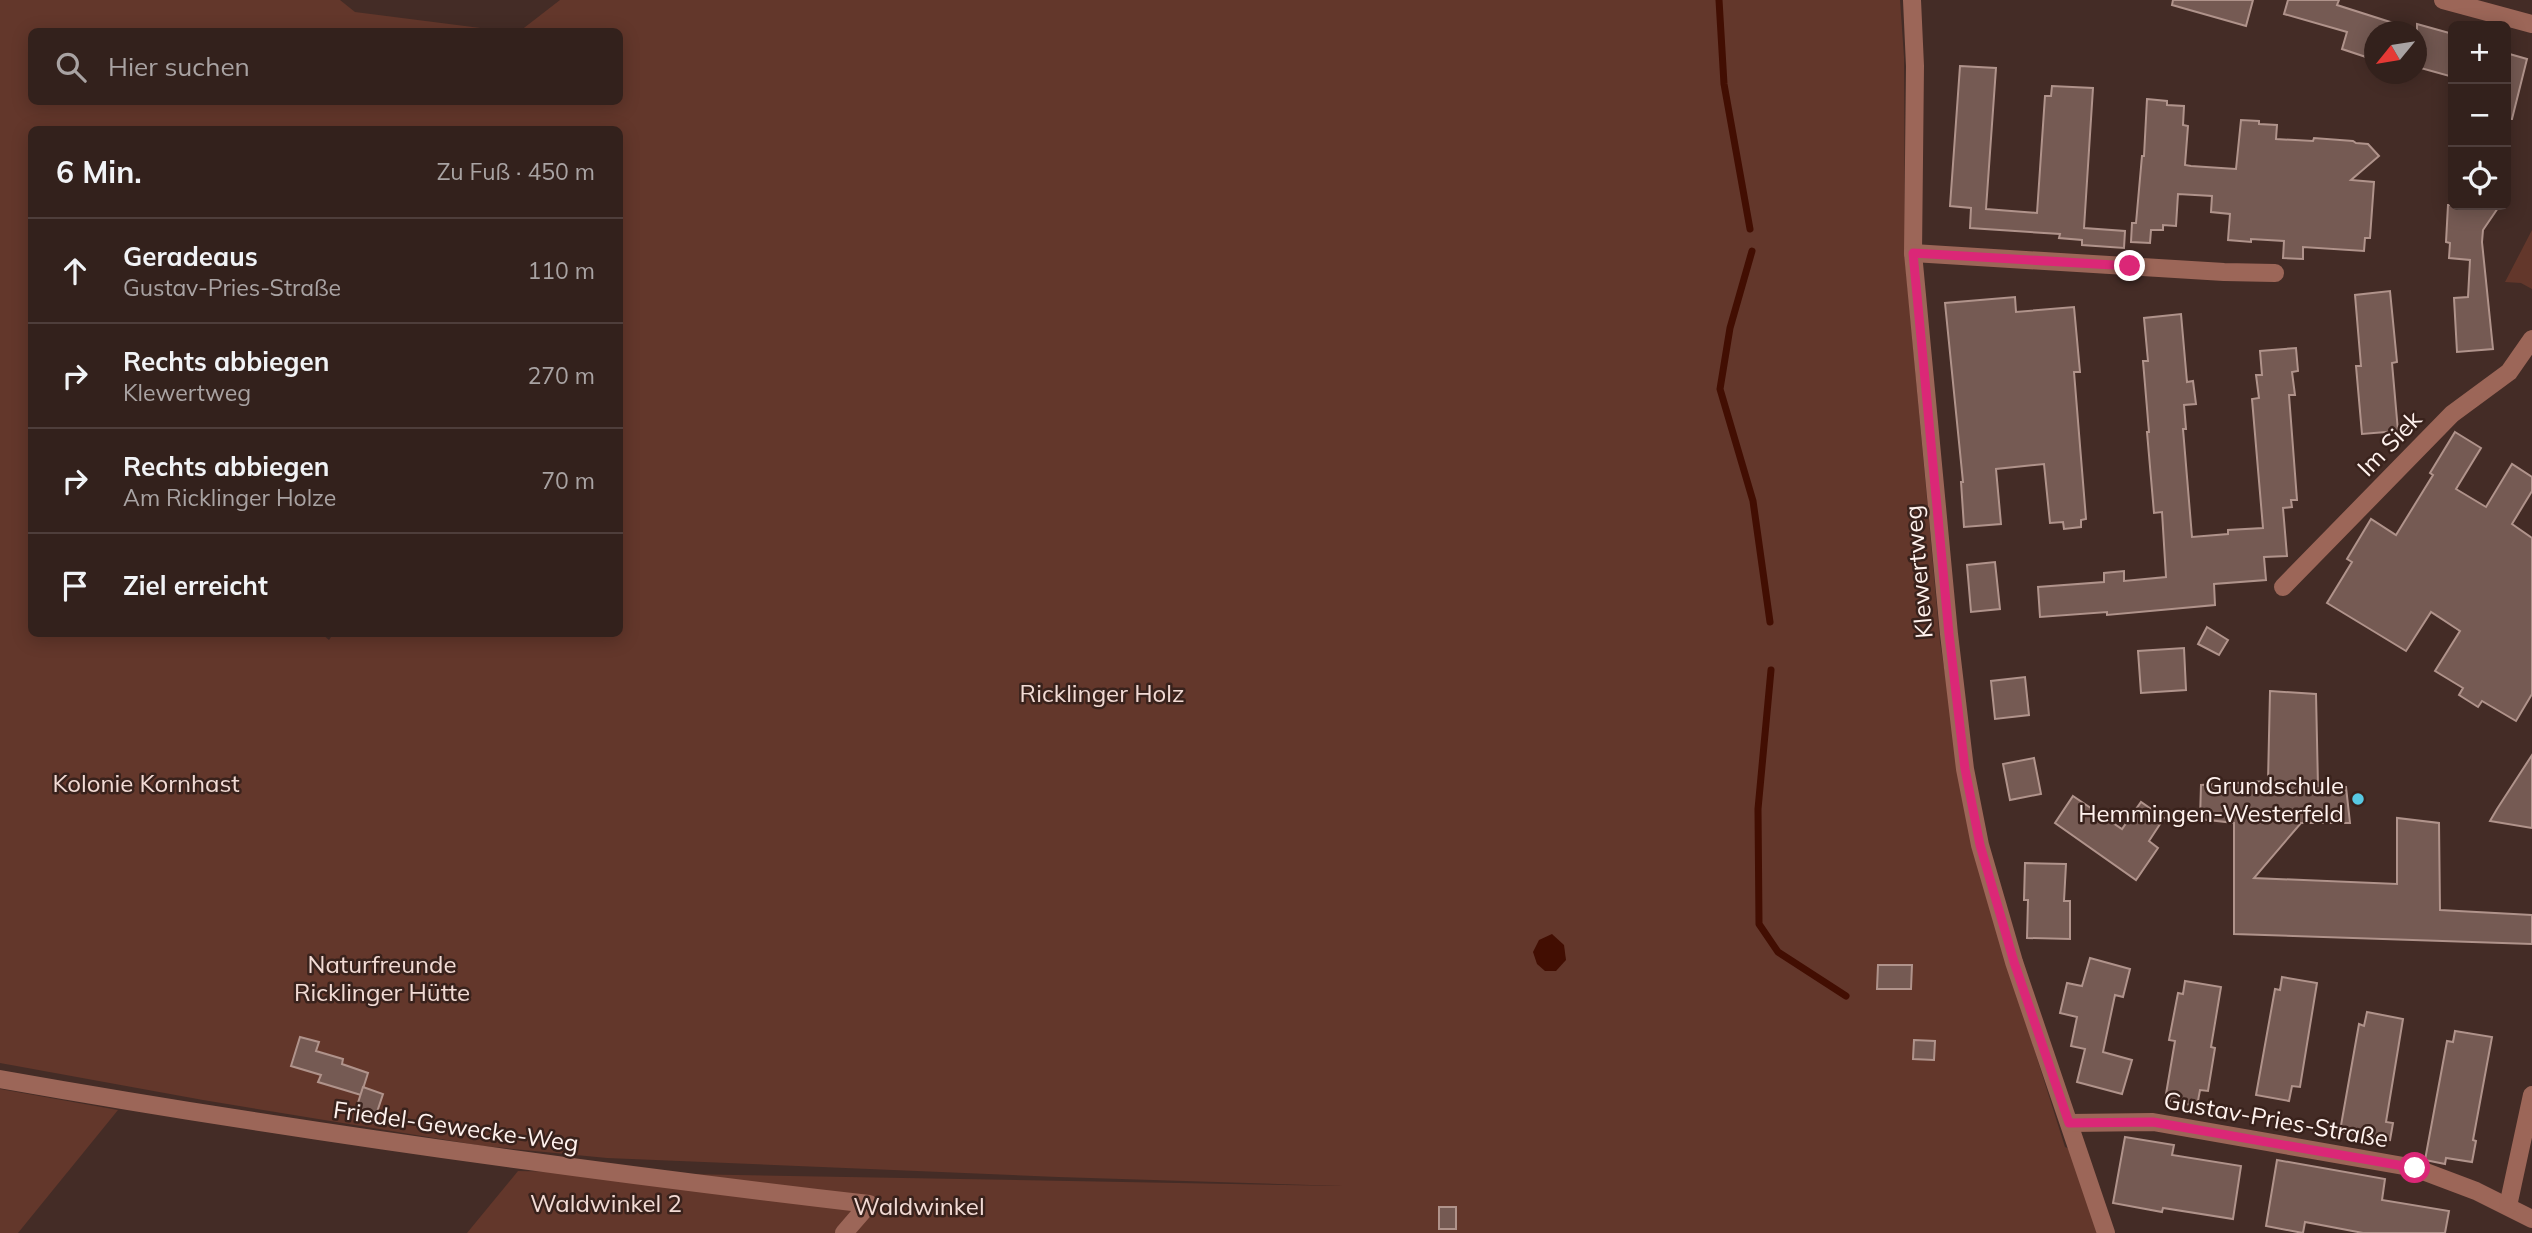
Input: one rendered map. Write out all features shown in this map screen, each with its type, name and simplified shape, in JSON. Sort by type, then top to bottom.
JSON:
[{"type":"street","name":"Klewertweg","points":[[1912,0],[1915,66],[1913,253],[1947,620],[1965,769],[1980,845],[2014,962],[2106,1233]]},
{"type":"street","points":[[2443,0],[2532,24]]},
{"type":"street","points":[[1913,253],[2276,273]]},
{"type":"street","name":"Im Siek","points":[[2283,587],[2452,414],[2509,372],[2532,339]]},
{"type":"street","name":"Friedel-Gewecke-Weg","points":[[0,1079],[195,1113],[674,1181],[869,1204],[844,1233]]},
{"type":"street","points":[[2508,1206],[2532,1095]]},
{"type":"street","name":"Gustav-Pries-Straße","points":[[2069,1123],[2153,1122],[2415,1168],[2508,1206],[2532,1219]]},
{"type":"green space","name":"Ricklinger Holz","points":[[0,0],[340,0],[355,12],[480,28],[28,28],[28,105],[623,105],[623,28],[524,28],[560,0],[1900,0],[1904,57],[1905,258],[1940,642],[1970,832],[2003,950],[2065,1147],[2072,1150],[2097,1233],[467,1233],[518,1171],[1342,1186],[607,1158],[483,1146],[0,1063]]},
{"type":"green space","points":[[2532,230],[2532,289],[2521,283],[2505,282]]},
{"type":"green space","points":[[0,1089],[118,1110],[18,1233],[0,1233]]},
{"type":"shaded area","points":[[1552,934],[1564,945],[1566,960],[1556,971],[1545,971],[1537,964],[1533,952],[1539,940]]},
{"type":"building","points":[[2173,0],[2253,0],[2246,26],[2172,5]]},
{"type":"building","points":[[2288,0],[2339,0],[2337,5],[2387,21],[2364,21],[2364,56],[2342,49],[2347,32],[2284,14]]},
{"type":"building","points":[[2427,27],[2448,33],[2448,76],[2427,70]]},
{"type":"building","points":[[2511,54],[2527,59],[2511,119]]},
{"type":"building","points":[[1960,66],[1996,68],[1986,209],[2037,213],[2045,96],[2051,96],[2052,86],[2093,88],[2084,228],[2125,231],[2124,248],[2082,245],[2082,240],[2059,238],[2060,234],[1970,228],[1971,208],[1950,206]]},
{"type":"building","points":[[2147,99],[2167,101],[2167,105],[2184,106],[2183,125],[2188,126],[2185,165],[2236,169],[2241,120],[2277,125],[2276,139],[2313,141],[2314,138],[2368,144],[2379,156],[2351,180],[2374,182],[2370,238],[2365,238],[2364,251],[2303,247],[2303,259],[2283,258],[2284,241],[2228,240],[2230,214],[2211,212],[2212,196],[2178,194],[2176,226],[2163,225],[2163,230],[2151,230],[2150,243],[2131,242],[2132,223],[2136,223],[2144,156]]},
{"type":"building","points":[[2448,205],[2448,210],[2497,210],[2483,230],[2482,242],[2493,349],[2457,352],[2454,298],[2468,297],[2470,260],[2449,258],[2450,243],[2446,242]]},
{"type":"building","points":[[2390,291],[2397,362],[2392,363],[2398,431],[2362,434],[2356,366],[2361,366],[2355,295]]},
{"type":"building","points":[[2015,297],[2016,312],[2074,307],[2080,372],[2074,372],[2086,519],[2081,520],[2081,527],[2064,529],[2063,522],[2050,523],[2044,464],[1996,469],[2001,524],[1964,527],[1963,482],[1945,303]]},
{"type":"building","points":[[2181,314],[2187,382],[2193,381],[2196,404],[2184,405],[2186,429],[2183,429],[2192,537],[2228,534],[2228,530],[2263,528],[2252,399],[2259,398],[2256,375],[2262,375],[2260,351],[2296,348],[2298,371],[2292,372],[2295,395],[2289,395],[2297,500],[2291,500],[2292,507],[2283,508],[2287,556],[2264,557],[2266,580],[2214,584],[2215,605],[2107,615],[2107,612],[2040,617],[2038,587],[2104,582],[2104,573],[2124,571],[2124,581],[2166,577],[2162,512],[2154,513],[2147,432],[2143,361],[2148,361],[2144,318]]},
{"type":"building","points":[[2455,432],[2481,448],[2456,489],[2486,507],[2512,464],[2532,477],[2532,491],[2512,524],[2532,538],[2532,694],[2516,721],[2482,701],[2478,707],[2459,695],[2463,688],[2435,671],[2460,631],[2431,612],[2406,651],[2327,603],[2352,562],[2347,559],[2371,519],[2396,535],[2433,475],[2430,473]]},
{"type":"building","points":[[1995,562],[2000,609],[1971,612],[1967,565]]},
{"type":"building","points":[[2207,627],[2228,640],[2219,655],[2198,644]]},
{"type":"building","points":[[2184,648],[2186,690],[2141,693],[2138,651]]},
{"type":"building","points":[[2025,677],[2029,715],[1995,719],[1991,681]]},
{"type":"building","points":[[2270,691],[2316,694],[2318,786],[2346,787],[2350,823],[2301,823],[2254,878],[2397,884],[2397,818],[2439,823],[2440,910],[2532,915],[2532,944],[2234,934],[2234,823],[2200,819],[2201,785],[2268,781]]},
{"type":"building","points":[[2532,755],[2532,828],[2490,821],[2497,809]]},
{"type":"building","points":[[2034,758],[2041,794],[2010,800],[2003,764]]},
{"type":"building","points":[[2073,796],[2122,829],[2141,802],[2164,818],[2149,841],[2158,848],[2136,880],[2055,823]]},
{"type":"building","points":[[2025,863],[2066,864],[2064,901],[2070,901],[2070,939],[2027,938]]},
{"type":"building","points":[[2090,958],[2130,969],[2123,997],[2115,995],[2103,1052],[2132,1060],[2122,1094],[2077,1082],[2085,1049],[2071,1046],[2077,1017],[2060,1013],[2067,983],[2082,986]]},
{"type":"building","points":[[1878,965],[1912,965],[1911,989],[1877,989]]},
{"type":"building","points":[[2282,977],[2317,983],[2300,1087],[2292,1086],[2289,1101],[2256,1095],[2275,989],[2280,990]]},
{"type":"building","points":[[2185,981],[2221,987],[2211,1047],[2215,1048],[2208,1091],[2200,1090],[2197,1106],[2165,1100],[2175,1041],[2169,1040],[2178,993],[2183,994]]},
{"type":"building","points":[[2367,1012],[2403,1019],[2386,1122],[2393,1123],[2390,1140],[2340,1131],[2359,1024],[2364,1026]]},
{"type":"building","points":[[2455,1031],[2492,1037],[2473,1140],[2476,1141],[2472,1162],[2446,1158],[2445,1164],[2425,1160],[2447,1041],[2453,1042]]},
{"type":"building","points":[[300,1037],[319,1042],[316,1051],[343,1059],[342,1064],[368,1073],[361,1095],[318,1082],[321,1075],[291,1066]]},
{"type":"building","points":[[1914,1040],[1935,1041],[1934,1060],[1913,1059]]},
{"type":"building","points":[[363,1087],[383,1094],[376,1115],[356,1109]]},
{"type":"building","points":[[2125,1137],[2174,1145],[2172,1155],[2241,1166],[2233,1219],[2163,1208],[2162,1212],[2113,1203]]},
{"type":"building","points":[[2277,1160],[2385,1179],[2382,1200],[2449,1211],[2445,1233],[2363,1233],[2305,1222],[2303,1233],[2266,1226]]},
{"type":"building","points":[[1439,1207],[1456,1207],[1456,1229],[1439,1229]]},
{"type":"waterway","points":[[1719,0],[1724,84],[1750,229]]},
{"type":"waterway","points":[[1752,251],[1730,328],[1720,389],[1753,501],[1770,622]]},
{"type":"waterway","points":[[1771,670],[1758,809],[1759,924],[1778,952],[1846,996]]},
{"type":"place","name":"Grundschule Hemmingen-Westerfeld","points":[[2358,799]]},
{"type":"route","points":[[2130,266],[1913,253],[1949,634],[1965,769],[1980,845],[2014,962],[2069,1123],[2153,1122],[2415,1168]]},
{"type":"park label","name":"Kolonie Kornhast","points":[[146,783]]},
{"type":"park label","name":"Naturfreunde Ricklinger Hütte","points":[[382,978]]},
{"type":"park label","name":"Waldwinkel 2","points":[[606,1203]]},
{"type":"park label","name":"Waldwinkel","points":[[919,1206]]}]
